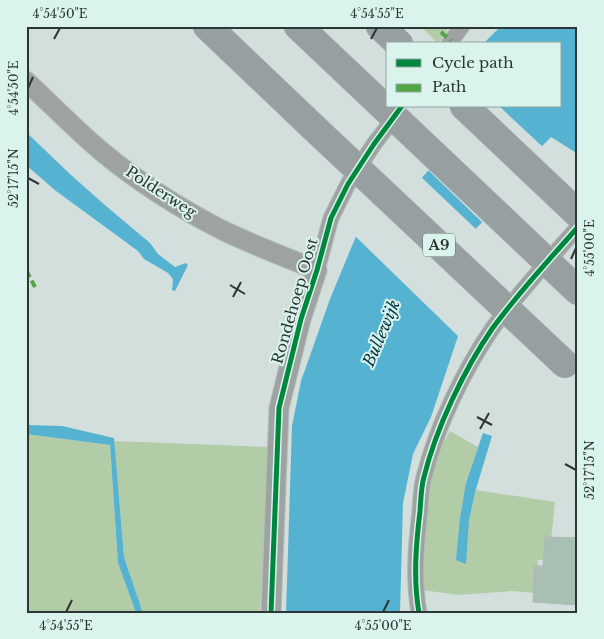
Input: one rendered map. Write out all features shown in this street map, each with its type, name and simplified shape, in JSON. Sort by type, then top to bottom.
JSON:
[{"type":"highway","name":"A9","points":[[207,26],[572,369]]},
{"type":"highway","points":[[298,26],[578,291]]},
{"type":"highway","points":[[466,108],[578,214]]},
{"type":"street","points":[[450,42],[462,26]]},
{"type":"street","name":"Polderweg","points":[[26,81],[102,151],[136,177],[177,204],[222,230],[317,270]]},
{"type":"street","name":"Rondehoep Oost","points":[[270,613],[279,408],[301,319],[331,218],[348,184],[401,108]]},
{"type":"street","points":[[419,613],[415,586],[415,552],[423,479],[446,414],[466,373],[492,330],[513,302],[578,227]]},
{"type":"green space","points":[[421,26],[450,26],[439,42],[436,42]]},
{"type":"green space","points":[[450,431],[478,447],[466,483],[469,520],[476,490],[555,502],[549,560],[538,560],[536,593],[512,591],[459,595],[422,590],[424,501],[442,445]]},
{"type":"green space","points":[[26,434],[110,445],[118,563],[136,613],[26,613]]},
{"type":"green space","points":[[114,441],[269,447],[260,613],[143,613],[124,557]]},
{"type":"water","name":"Bullewijk","points":[[501,26],[578,26],[578,154],[551,137],[518,171],[524,181],[433,271],[468,306],[431,417],[413,454],[403,503],[400,613],[286,613],[292,426],[301,381],[330,299],[366,212],[381,222],[486,108],[562,108],[562,42],[485,42]]},
{"type":"water","points":[[26,132],[71,175],[150,243],[158,254],[175,267],[186,263],[188,265],[175,291],[172,290],[173,279],[168,273],[144,259],[138,251],[56,191],[26,165]]},
{"type":"water","points":[[26,425],[62,426],[114,438],[124,557],[143,613],[136,613],[118,563],[110,445],[26,434]]},
{"type":"water","points":[[483,433],[492,436],[469,520],[466,564],[456,560],[460,518],[466,483]]},
{"type":"pier","points":[[482,108],[501,108],[544,148],[521,171],[526,183],[484,224],[426,168]]},
{"type":"pier","points":[[420,176],[478,231],[437,271],[470,305],[460,338],[354,235],[364,210],[380,219]]},
{"type":"building","points":[[545,537],[578,538],[578,605],[533,602],[535,566],[543,566]]},
{"type":"marked path","points":[[441,32],[451,41]]},
{"type":"marked path","points":[[26,270],[35,287]]},
{"type":"cycle path","points":[[271,613],[279,408],[301,319],[331,218],[348,184],[401,108]]},
{"type":"cycle path","points":[[419,613],[416,562],[422,489],[429,458],[443,419],[461,381],[492,329],[578,227]]}]
